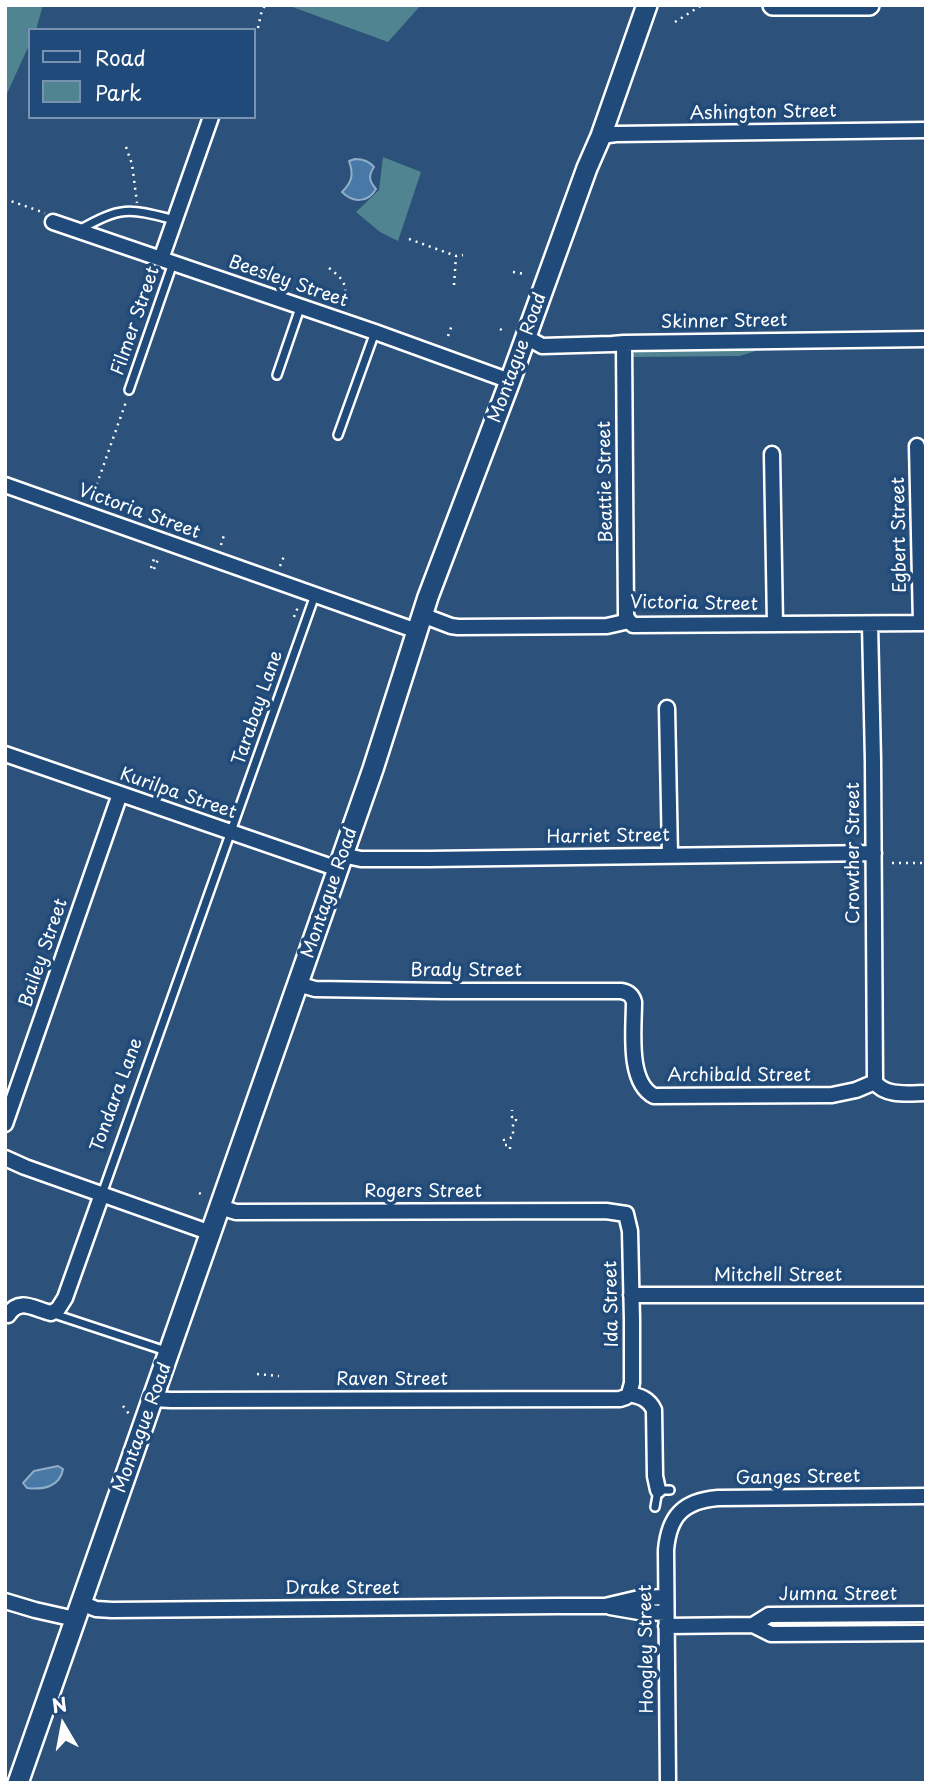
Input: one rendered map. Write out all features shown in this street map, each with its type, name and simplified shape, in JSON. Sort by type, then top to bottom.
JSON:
[{"type":"street","name":"Montague Road","points":[[18,1783],[211,1233],[213,1201],[298,984],[373,769],[420,623],[647,5]]},
{"type":"street","points":[[773,5],[869,5]]},
{"type":"street","points":[[167,261],[175,220],[210,119]]},
{"type":"street","name":"Ashington Street","points":[[601,136],[926,130]]},
{"type":"street","name":"Beesley Street","points":[[51,218],[78,230],[510,381]]},
{"type":"street","name":"Skinner Street","points":[[526,337],[542,346],[926,339]]},
{"type":"street","name":"Beattie Street","points":[[624,343],[626,616],[629,621]]},
{"type":"street","name":"Egbert Street","points":[[917,446],[923,623]]},
{"type":"street","points":[[772,454],[775,624]]},
{"type":"street","name":"Victoria Street","points":[[5,485],[315,595],[420,623],[458,627],[607,626],[629,621],[633,625],[923,623]]},
{"type":"street","name":"Crowther Street","points":[[870,624],[875,1082]]},
{"type":"street","points":[[667,708],[670,855]]},
{"type":"street","name":"Kurilpa Street","points":[[5,754],[230,832],[340,862]]},
{"type":"street","name":"Bailey Street","points":[[5,1124],[120,794]]},
{"type":"street","name":"Harriet Street","points":[[340,862],[360,859],[874,853]]},
{"type":"street","name":"Brady Street","points":[[298,984],[314,989],[621,991],[632,997]]},
{"type":"street","name":"Archibald Street","points":[[632,997],[635,1072],[647,1092],[654,1096],[832,1095],[856,1090],[875,1082]]},
{"type":"street","points":[[875,1082],[879,1088],[890,1092],[926,1093]]},
{"type":"street","points":[[5,1157],[25,1167],[211,1233]]},
{"type":"street","name":"Tondara Lane","points":[[51,1313],[59,1308],[65,1298],[102,1194]]},
{"type":"street","name":"Rogers Street","points":[[213,1201],[236,1212],[606,1211],[626,1214]]},
{"type":"street","name":"Ida Street","points":[[626,1214],[630,1231],[632,1383],[629,1394]]},
{"type":"street","name":"Mitchell Street","points":[[631,1295],[926,1295]]},
{"type":"street","points":[[6,1318],[20,1305],[51,1313]]},
{"type":"street","points":[[629,1394],[644,1398],[654,1410],[655,1476],[664,1490]]},
{"type":"street","name":"Raven Street","points":[[153,1399],[617,1399],[625,1398],[629,1394]]},
{"type":"street","name":"Ganges Street","points":[[676,1517],[692,1503],[709,1499],[926,1496]]},
{"type":"street","name":"Hoogley Street","points":[[668,1783],[665,1597],[667,1542],[676,1517]]},
{"type":"street","name":"Drake Street","points":[[605,1606],[639,1598],[665,1597]]},
{"type":"street","name":"Drake Street","points":[[5,1601],[35,1610],[78,1611],[605,1606],[666,1619]]},
{"type":"street","name":"Jumna Street","points":[[753,1625],[769,1615],[926,1614]]},
{"type":"street","name":"Jumna Street","points":[[666,1619],[753,1625],[771,1634],[926,1633]]},
{"type":"lane","points":[[78,230],[104,216],[122,211],[175,220]]},
{"type":"lane","name":"Filmer Street","points":[[129,390],[167,261]]},
{"type":"lane","points":[[277,375],[300,308]]},
{"type":"lane","points":[[338,435],[375,332]]},
{"type":"lane","name":"Tarabay Lane","points":[[230,832],[315,595]]},
{"type":"lane","name":"Tondara Lane","points":[[102,1194],[230,832]]},
{"type":"lane","points":[[51,1313],[170,1352]]},
{"type":"lane","points":[[655,1507],[664,1490]]},
{"type":"path","points":[[258,28],[265,5]]},
{"type":"path","points":[[675,22],[702,5]]},
{"type":"path","points":[[127,147],[137,203]]},
{"type":"path","points":[[5,199],[51,218]]},
{"type":"path","points":[[409,239],[456,256],[463,255]]},
{"type":"path","points":[[454,285],[456,256]]},
{"type":"path","points":[[329,268],[345,284],[343,303]]},
{"type":"path","points":[[513,272],[525,274]]},
{"type":"path","points":[[448,336],[452,325]]},
{"type":"path","points":[[500,329],[505,332]]},
{"type":"path","points":[[116,506],[118,501]]},
{"type":"path","points":[[221,545],[224,535]]},
{"type":"path","points":[[280,566],[284,556]]},
{"type":"path","points":[[152,568],[157,557]]},
{"type":"path","points":[[294,617],[298,607]]},
{"type":"path","points":[[892,863],[926,863]]},
{"type":"path","points":[[510,1149],[510,1145],[504,1145],[504,1140],[513,1137],[513,1122],[516,1117],[512,1117],[512,1110]]},
{"type":"path","points":[[199,1193],[213,1201]]},
{"type":"path","points":[[257,1374],[279,1376]]},
{"type":"path","points":[[123,1406],[126,1411]]},
{"type":"green space","points":[[5,5],[43,5],[37,28],[28,28],[28,47],[5,98]]},
{"type":"green space","points":[[287,5],[421,5],[388,42]]},
{"type":"green space","points":[[383,157],[421,172],[398,241],[380,232],[356,212],[379,190]]},
{"type":"green space","points":[[760,347],[756,351],[739,356],[633,357],[638,350]]},
{"type":"water","points":[[349,161],[366,161],[374,167],[370,178],[376,189],[369,197],[360,200],[342,192],[351,178]]},
{"type":"water","points":[[58,1466],[63,1469],[61,1475],[50,1486],[27,1488],[23,1483],[34,1471]]}]
